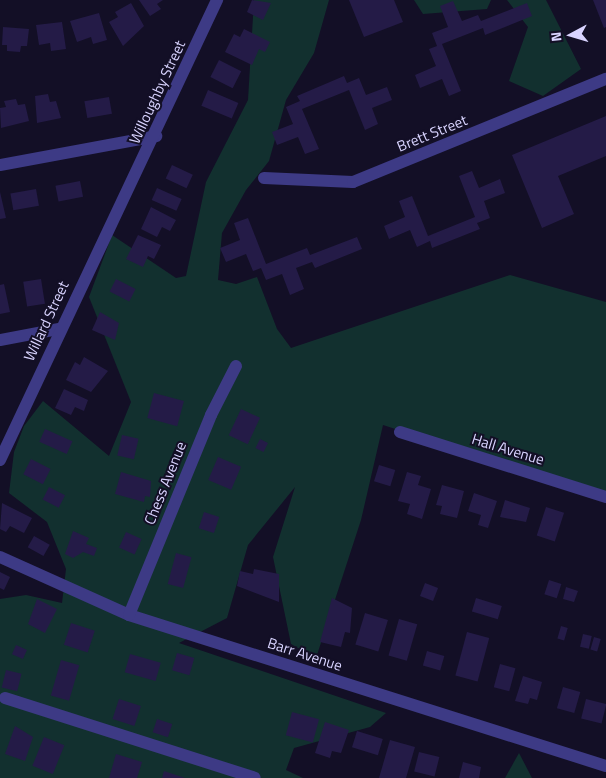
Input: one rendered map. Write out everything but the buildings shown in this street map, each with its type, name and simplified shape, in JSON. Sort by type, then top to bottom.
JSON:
[{"type":"street","name":"Willoughby Street","points":[[122,197],[156,136],[217,0]]},
{"type":"street","name":"Brett Street","points":[[264,178],[353,182],[606,79]]},
{"type":"street","points":[[0,165],[156,136]]},
{"type":"street","name":"Willard Street","points":[[0,460],[122,197]]},
{"type":"street","points":[[0,340],[60,329]]},
{"type":"street","name":"Chess Avenue","points":[[129,615],[211,415],[236,366]]},
{"type":"street","name":"Hall Avenue","points":[[400,432],[606,496]]},
{"type":"street","name":"Barr Avenue","points":[[0,557],[129,615],[606,766]]},
{"type":"street","points":[[5,698],[255,778]]},
{"type":"green space","points":[[254,0],[329,0],[314,53],[286,100],[269,161],[246,190],[222,233],[218,280],[236,284],[257,277],[277,329],[291,348],[510,275],[606,302],[606,497],[383,425],[361,520],[316,658],[291,644],[273,557],[295,487],[248,545],[227,618],[179,643],[386,713],[370,727],[294,748],[286,770],[303,778],[0,778],[0,599],[26,595],[62,603],[66,569],[47,522],[9,493],[14,452],[24,426],[43,401],[109,456],[131,402],[89,297],[112,235],[176,278],[186,276],[206,182],[248,100]]},
{"type":"green space","points":[[414,0],[491,0],[487,9],[423,14]]},
{"type":"green space","points":[[507,0],[546,0],[581,69],[543,96],[509,81],[528,27]]},
{"type":"green space","points":[[519,753],[532,778],[505,778]]}]
